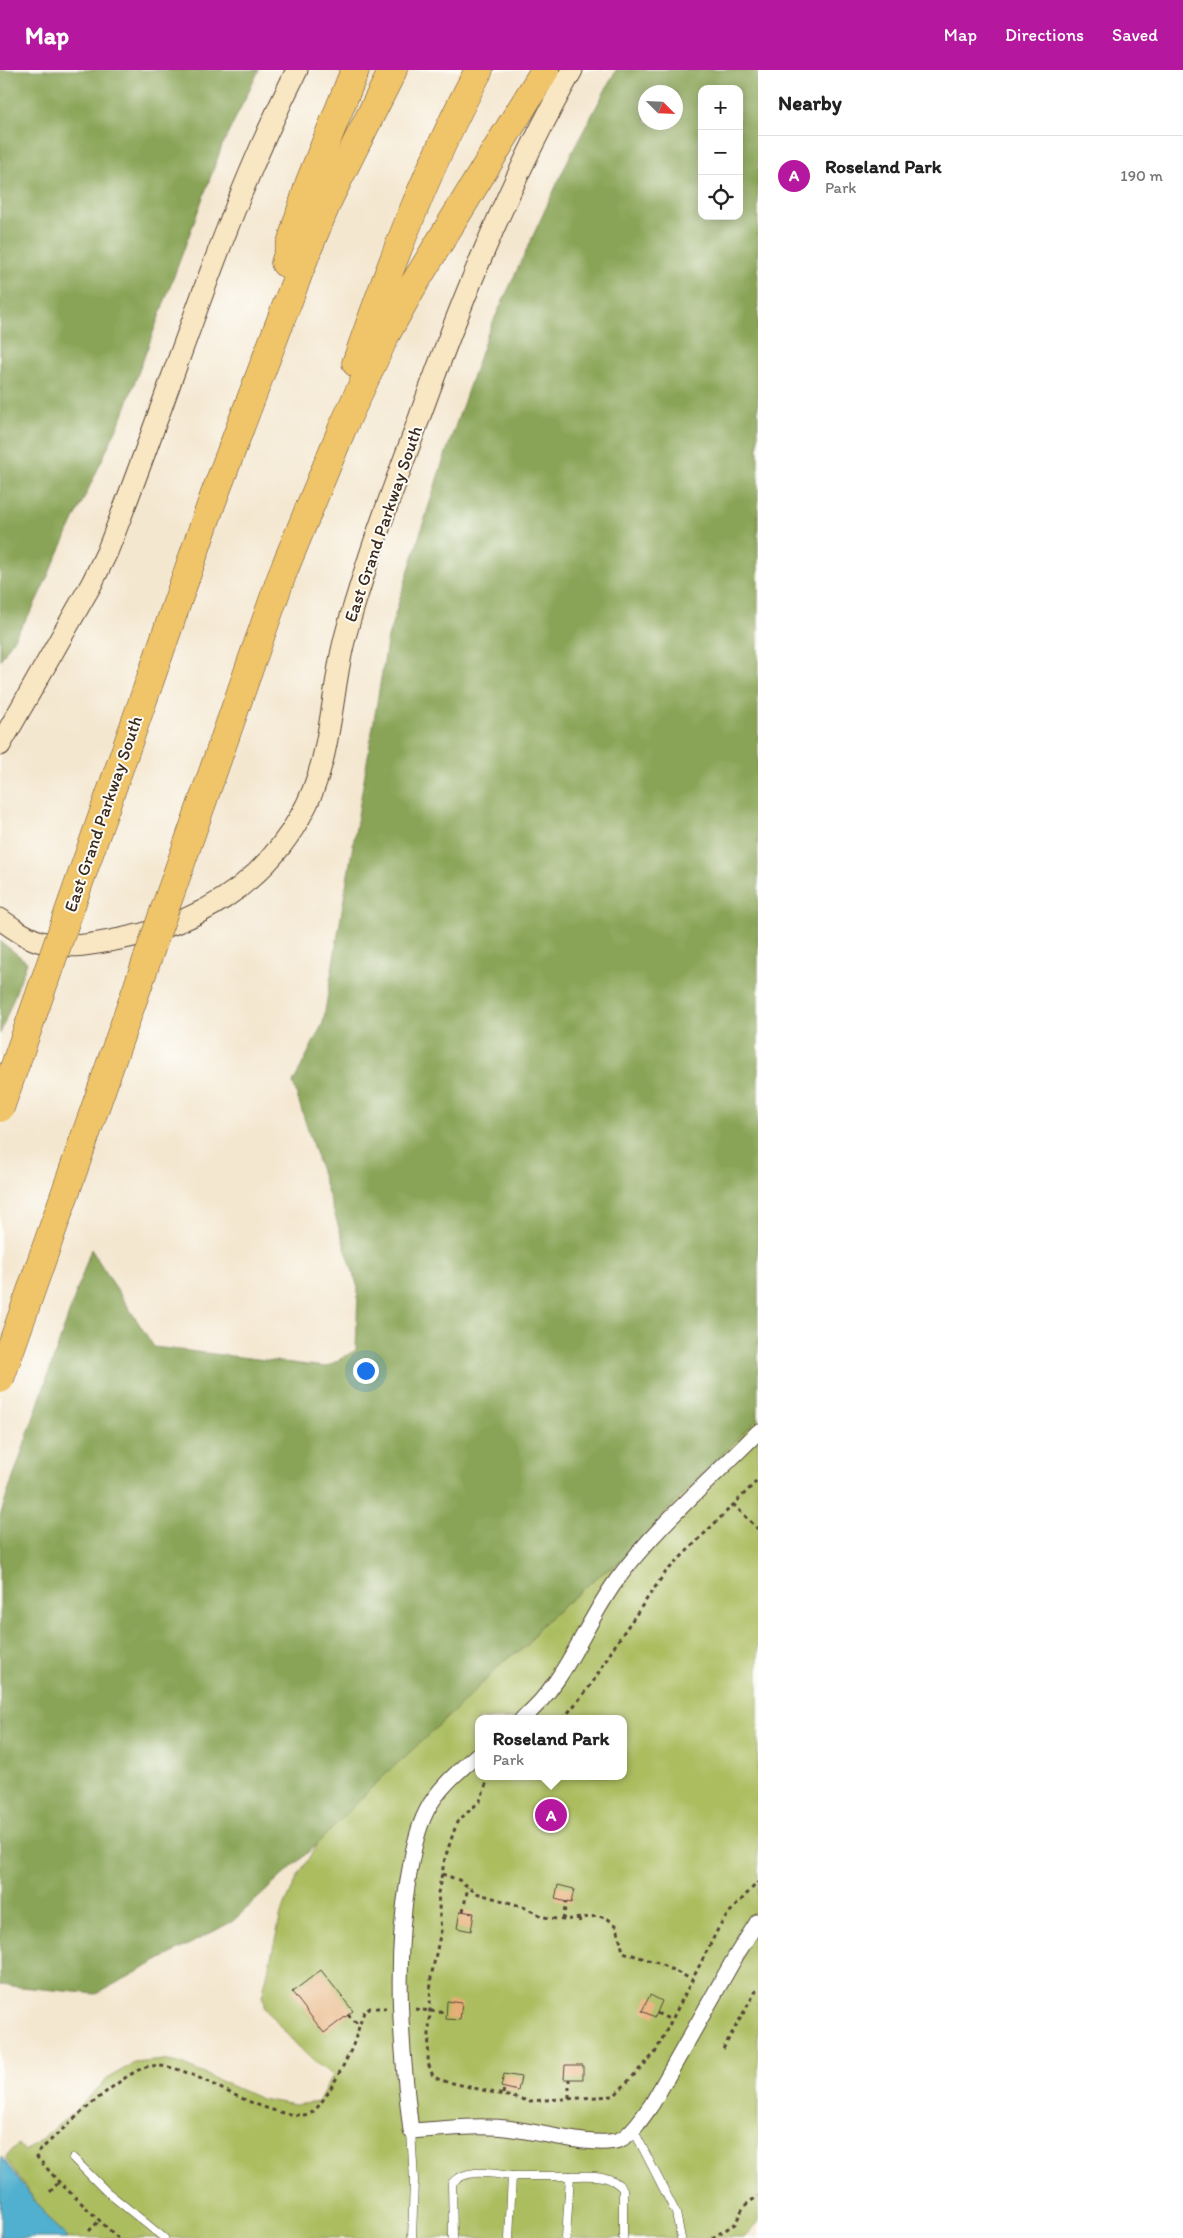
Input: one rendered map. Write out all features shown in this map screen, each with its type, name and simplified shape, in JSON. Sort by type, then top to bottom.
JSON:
[{"type":"highway","points":[[213,499],[309,184],[355,70]]},
{"type":"highway","name":"East Grand Parkway South","points":[[0,1108],[213,499],[329,198],[393,70]]},
{"type":"highway","points":[[0,1379],[387,273],[460,105],[480,70]]},
{"type":"highway","points":[[283,572],[342,429],[385,336],[411,289],[545,70]]},
{"type":"street","points":[[0,745],[92,582],[106,552],[217,253],[297,70]]},
{"type":"street","name":"East Grand Parkway South","points":[[0,919],[26,936],[42,943],[66,947],[98,944],[163,929],[192,918],[227,897],[257,872],[286,838],[301,816],[314,788],[324,756],[341,654],[350,621],[367,564],[421,411],[465,294],[508,196],[572,70]]},
{"type":"street","points":[[526,1715],[550,1692],[566,1667],[592,1618],[616,1582],[649,1540],[758,1432]]},
{"type":"street","points":[[475,1757],[450,1780],[428,1809],[419,1829],[404,1903],[400,2009],[403,2065],[410,2130],[473,2127],[512,2128],[604,2142],[620,2140],[633,2129],[652,2104],[736,1954],[758,1921]]},
{"type":"lane","points":[[633,2129],[676,2213],[681,2238]]},
{"type":"lane","points":[[410,2130],[414,2180],[412,2238]]},
{"type":"lane","points":[[73,2158],[106,2191],[164,2238]]},
{"type":"lane","points":[[453,2238],[452,2183],[459,2176],[475,2173],[512,2176],[607,2177],[618,2183],[623,2189],[623,2238]]},
{"type":"lane","points":[[510,2238],[512,2176]]},
{"type":"lane","points":[[566,2238],[570,2176]]},
{"type":"path","points":[[566,1715],[591,1685],[664,1573],[758,1480]]},
{"type":"path","points":[[734,1504],[758,1529]]},
{"type":"path","points":[[488,1780],[480,1801],[456,1822],[442,1874],[438,1905],[442,1931],[431,1977],[428,2063],[433,2076],[449,2083],[529,2100],[614,2096],[656,2053],[691,1979],[718,1929],[728,1914],[758,1882]]},
{"type":"path","points":[[442,1874],[452,1876],[484,1896],[521,1906],[544,1916],[564,1920],[599,1916],[608,1919],[617,1926],[623,1952],[658,1963],[691,1979]]},
{"type":"path","points":[[463,1912],[468,1887]]},
{"type":"path","points":[[564,1920],[566,1902]]},
{"type":"path","points":[[579,1918],[580,1923]]},
{"type":"path","points":[[723,2049],[758,1987]]},
{"type":"path","points":[[118,2238],[38,2161],[37,2157],[39,2151],[126,2076],[149,2066],[166,2066],[255,2104],[278,2111],[309,2114],[316,2110],[338,2073],[354,2043],[364,2012],[370,2008],[429,2010],[446,2013]]},
{"type":"path","points":[[657,2013],[671,2020]]},
{"type":"path","points":[[348,2015],[359,2024]]},
{"type":"path","points":[[569,2079],[569,2098]]},
{"type":"path","points":[[503,2094],[504,2088]]},
{"type":"path","points":[[50,2192],[59,2182]]},
{"type":"path","points":[[712,2238],[735,2224],[744,2206],[758,2196]]},
{"type":"path","points":[[89,2231],[99,2221]]},
{"type":"green space","points":[[0,70],[259,70],[222,146],[122,417],[32,610],[0,660]]},
{"type":"green space","points":[[616,70],[758,70],[758,1418],[622,1560],[597,1577],[539,1627],[527,1646],[504,1660],[463,1703],[373,1786],[317,1844],[233,1921],[96,1994],[0,1985],[0,1516],[91,1249],[154,1347],[326,1367],[356,1350],[358,1288],[293,1083],[323,1023],[388,637],[440,470],[487,335],[570,156]]},
{"type":"green space","points":[[0,941],[27,962],[0,1034]]},
{"type":"green space","points":[[758,1418],[758,2223],[744,2238],[68,2238],[49,2220],[5,2158],[18,2144],[25,2152],[73,2113],[108,2078],[134,2063],[164,2060],[182,2064],[261,2099],[295,2105],[318,2102],[333,2075],[304,2053],[264,2007],[265,2002],[262,1997],[281,1914],[298,1876],[317,1844],[373,1786],[487,1679],[504,1660],[527,1646],[539,1627],[597,1577],[622,1560]]},
{"type":"water","points":[[1,2156],[49,2220],[68,2238],[0,2238]]},
{"type":"building","points":[[558,1885],[574,1889],[571,1903],[555,1899]]},
{"type":"building","points":[[460,1911],[474,1913],[471,1931],[457,1928]]},
{"type":"building","points":[[321,1970],[353,2011],[324,2033],[292,1992]]},
{"type":"building","points":[[650,1995],[662,2001],[655,2017],[642,2011]]},
{"type":"building","points":[[447,2001],[462,2003],[460,2020],[446,2019]]},
{"type":"building","points":[[565,2065],[583,2065],[583,2079],[564,2079]]},
{"type":"building","points":[[504,2074],[521,2077],[518,2091],[501,2087]]},
{"type":"place","name":"Roseland Park","points":[[551,1815]]}]
